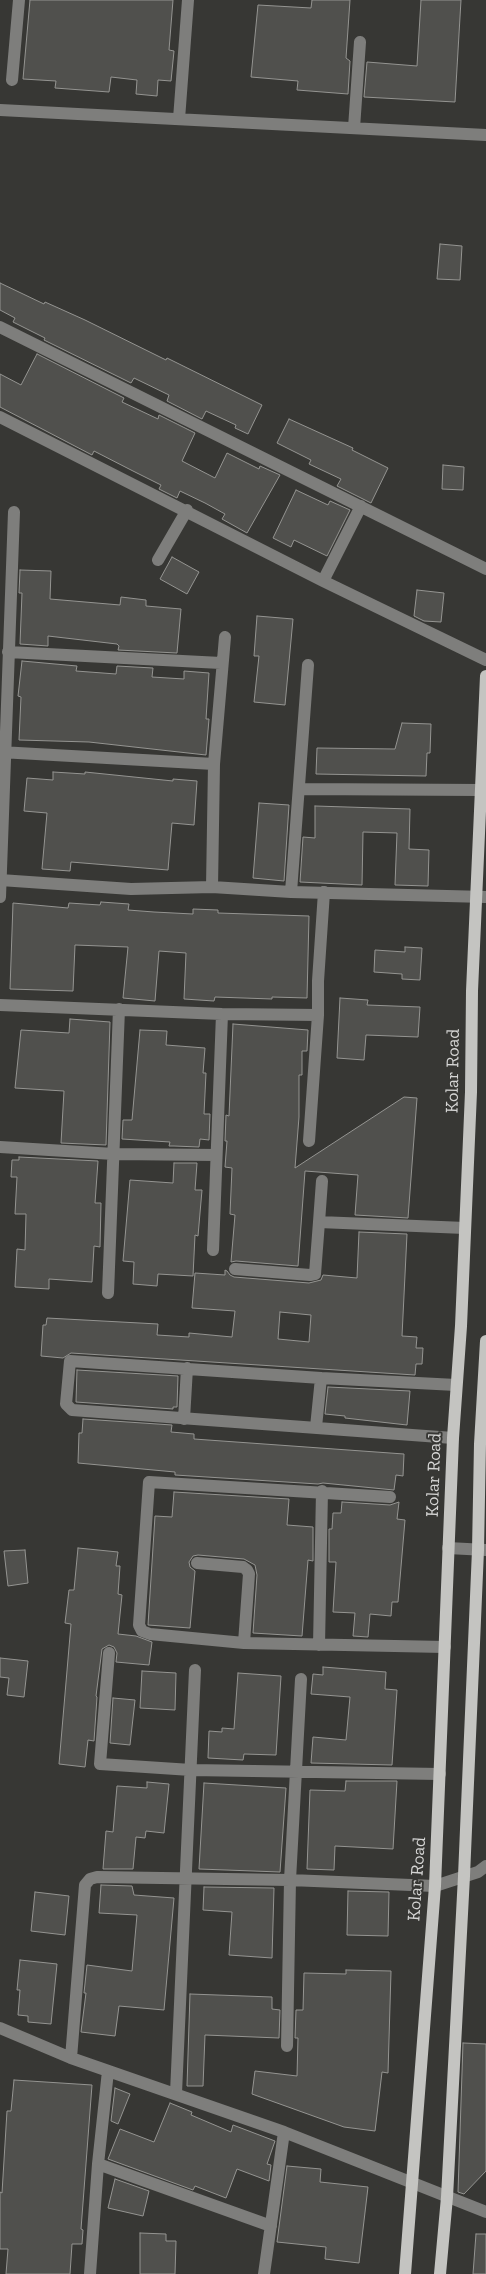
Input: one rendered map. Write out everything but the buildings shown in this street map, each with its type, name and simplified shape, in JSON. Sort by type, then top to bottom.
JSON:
[{"type":"main road","name":"Kolar Road","points":[[405,2274],[435,1886],[452,1438],[461,1326],[481,896],[481,790],[486,676]]},
{"type":"main road","points":[[440,2274],[447,2197],[482,1550],[486,1341]]},
{"type":"street","points":[[12,80],[19,0]]},
{"type":"street","points":[[179,119],[188,0]]},
{"type":"street","points":[[354,128],[360,42]]},
{"type":"street","points":[[0,110],[484,133]]},
{"type":"street","points":[[0,327],[486,570]]},
{"type":"street","points":[[0,417],[187,510],[323,582],[486,660]]},
{"type":"street","points":[[323,582],[361,506]]},
{"type":"street","points":[[158,560],[187,510]]},
{"type":"street","points":[[0,897],[2,752],[14,512]]},
{"type":"street","points":[[212,887],[214,764],[225,637]]},
{"type":"street","points":[[8,652],[222,663]]},
{"type":"street","points":[[291,892],[308,665]]},
{"type":"street","points":[[2,752],[214,764]]},
{"type":"street","points":[[300,789],[481,790]]},
{"type":"street","points":[[1,880],[131,889],[212,887],[291,892],[481,896]]},
{"type":"street","points":[[309,1141],[324,892]]},
{"type":"street","points":[[0,1005],[222,1014],[318,1015]]},
{"type":"street","points":[[108,1293],[119,1009]]},
{"type":"street","points":[[213,1250],[222,1014]]},
{"type":"street","points":[[0,1147],[114,1154],[216,1155]]},
{"type":"street","points":[[235,1269],[315,1274],[322,1181]]},
{"type":"street","points":[[319,1222],[465,1228]]},
{"type":"street","points":[[452,1438],[72,1410],[66,1404],[66,1396],[70,1362],[456,1385]]},
{"type":"street","points":[[184,1419],[187,1368]]},
{"type":"street","points":[[316,1427],[321,1378]]},
{"type":"street","points":[[390,1496],[148,1482],[139,1626],[142,1631],[150,1634],[244,1643],[445,1647]]},
{"type":"street","points":[[319,1645],[322,1491]]},
{"type":"street","points":[[448,1548],[482,1550]]},
{"type":"street","points":[[198,1563],[243,1567],[247,1570],[249,1574],[244,1643]]},
{"type":"street","points":[[109,1653],[100,1764],[190,1770],[297,1770],[440,1774]]},
{"type":"street","points":[[176,2093],[184,1879],[196,1670]]},
{"type":"street","points":[[286,2046],[290,1880],[301,1679]]},
{"type":"street","points":[[71,2058],[85,1885],[90,1879],[97,1877],[290,1880],[435,1886],[478,1872],[486,1866]]},
{"type":"street","points":[[0,2028],[71,2058],[284,2132],[411,2184],[486,2212]]},
{"type":"street","points":[[90,2274],[98,2164],[108,2071]]},
{"type":"street","points":[[264,2274],[284,2132]]},
{"type":"street","points":[[98,2164],[271,2226]]}]
